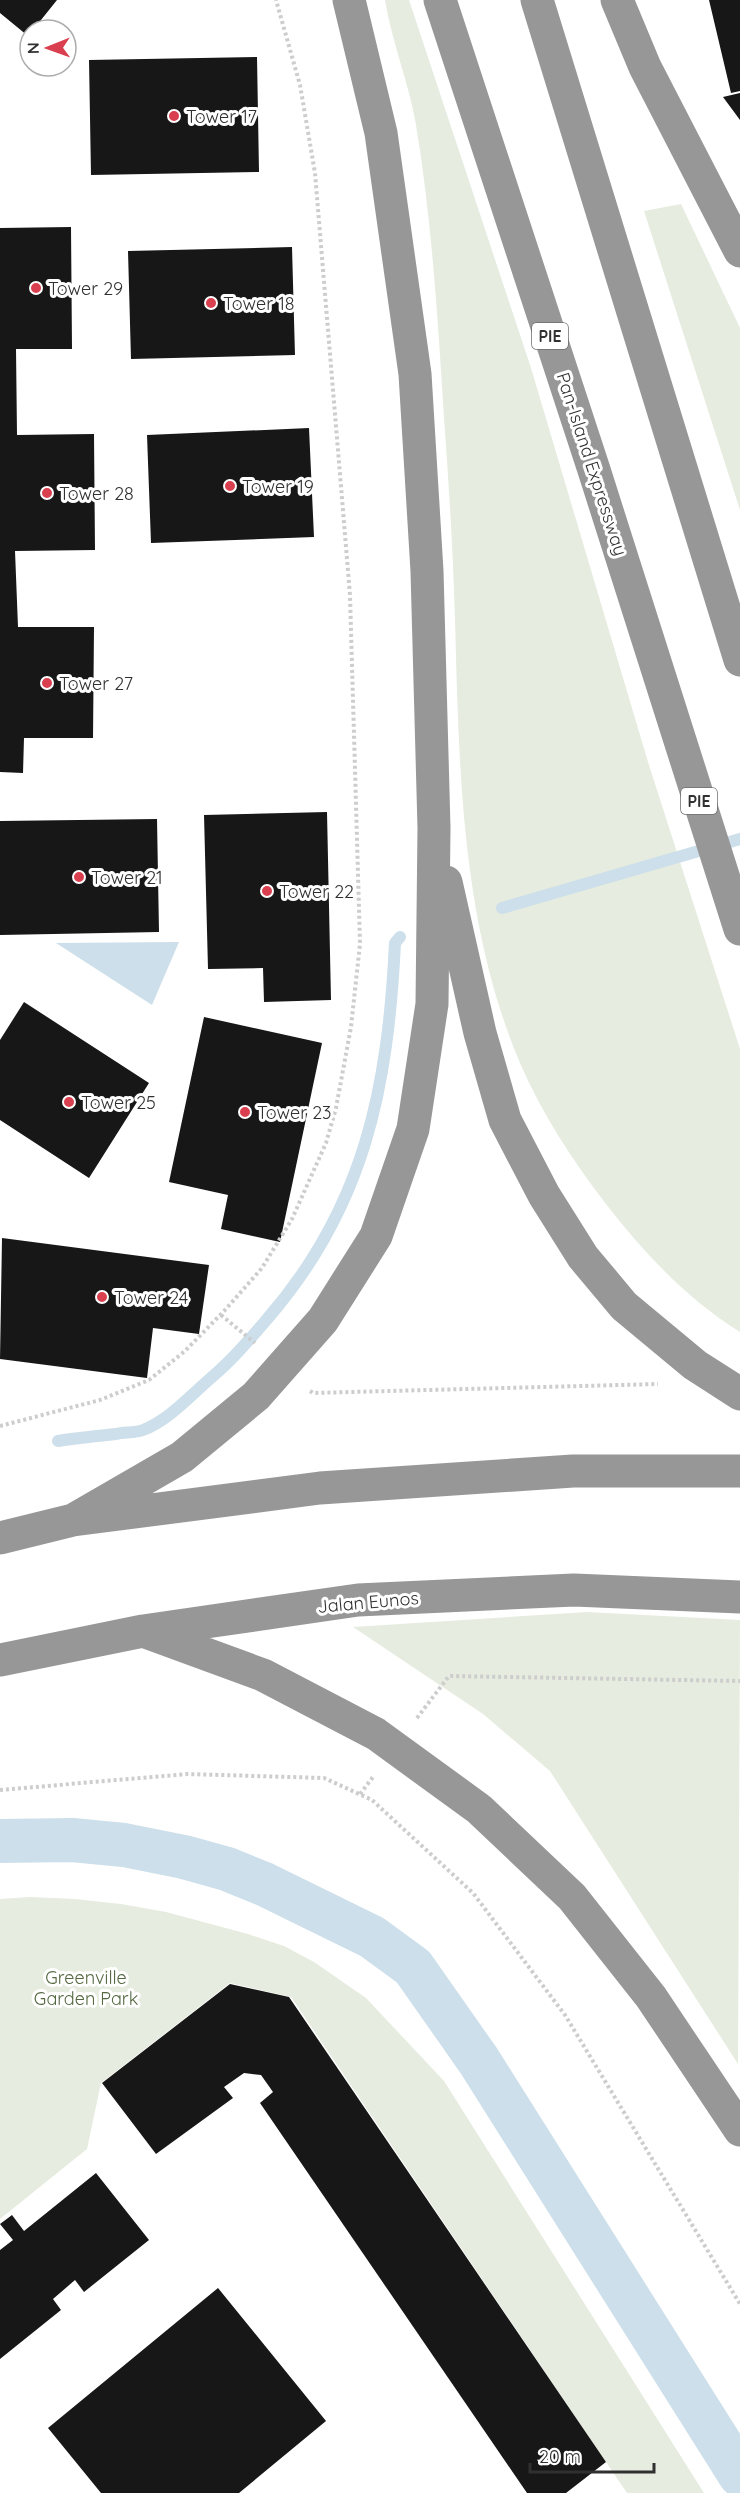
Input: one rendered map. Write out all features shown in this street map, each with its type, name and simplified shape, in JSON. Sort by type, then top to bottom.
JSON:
[{"type":"highway","points":[[73,1520],[182,1456],[256,1396],[323,1320],[376,1236],[413,1129],[432,1004],[434,828],[427,571],[415,374],[381,134],[349,0]]},
{"type":"highway","name":"Pan-Island Expressway","points":[[440,0],[740,929]]},
{"type":"highway","points":[[537,0],[738,654]]},
{"type":"highway","points":[[617,0],[645,67],[740,251]]},
{"type":"highway","points":[[434,828],[480,1033],[505,1120],[544,1196],[583,1257],[624,1306],[695,1365],[740,1394]]},
{"type":"highway","points":[[0,1538],[73,1520],[182,1504],[399,1481],[573,1470],[724,1471],[740,1478]]},
{"type":"highway","name":"Jalan Eunos","points":[[0,1660],[143,1631],[358,1600],[574,1590],[738,1596]]},
{"type":"highway","points":[[143,1631],[262,1675],[376,1734],[480,1809],[572,1897],[651,1997],[740,2130]]},
{"type":"path","points":[[0,1426],[99,1400],[149,1380],[185,1351],[221,1315],[262,1268],[292,1219],[326,1143],[336,1108],[351,1027],[360,944],[350,595],[326,283],[315,173],[300,85],[276,0]]},
{"type":"path","points":[[221,1315],[313,1393],[663,1384]]},
{"type":"path","points":[[360,1794],[449,1676],[740,1681]]},
{"type":"path","points":[[0,1790],[187,1774],[324,1778],[372,1800],[473,1893],[565,2015],[740,2304]]},
{"type":"green space","points":[[385,0],[409,0],[531,368],[648,762],[740,1049],[740,1332],[702,1305],[667,1274],[606,1204],[548,1119],[520,1063],[500,1010],[475,901],[467,845],[459,732],[451,518],[437,308],[422,161],[409,94]]},
{"type":"green space","points":[[681,204],[740,328],[740,510],[644,211]]},
{"type":"green space","points":[[587,1612],[740,1620],[738,2064],[550,1771],[483,1714],[353,1627]]},
{"type":"green space","name":"Greenville Garden Park","points":[[30,1897],[121,1904],[166,1912],[248,1934],[284,1946],[314,1962],[366,1998],[444,2081],[704,2493],[627,2493],[291,1997],[230,1983],[101,2083],[87,2149],[0,2219],[0,1899]]},
{"type":"water","points":[[179,942],[152,1005],[56,943]]},
{"type":"building","points":[[0,0],[57,0],[43,18],[18,18],[18,28],[0,13]]},
{"type":"building","points":[[709,0],[740,0],[740,91],[731,93]]},
{"type":"building","name":"Tower 17","points":[[257,57],[259,172],[91,175],[89,60]]},
{"type":"building","points":[[740,93],[740,120],[723,97]]},
{"type":"building","points":[[71,227],[72,349],[16,349],[17,435],[94,434],[95,550],[15,551],[18,627],[94,627],[93,738],[24,738],[23,773],[0,772],[0,228]]},
{"type":"building","name":"Tower 18","points":[[292,247],[295,355],[131,359],[128,251]]},
{"type":"building","name":"Tower 19","points":[[309,428],[314,537],[151,543],[147,435]]},
{"type":"building","name":"Tower 22","points":[[327,812],[331,1000],[264,1002],[263,968],[208,969],[204,815]]},
{"type":"building","name":"Tower 21","points":[[157,819],[159,932],[0,935],[0,821]]},
{"type":"building","name":"Tower 25","points":[[24,1002],[149,1083],[89,1178],[0,1120],[0,1040]]},
{"type":"building","name":"Tower 23","points":[[204,1017],[322,1043],[280,1242],[221,1229],[228,1195],[169,1182]]},
{"type":"building","name":"Tower 24","points":[[2,1238],[209,1265],[199,1334],[153,1328],[147,1378],[0,1359]]},
{"type":"building","points":[[230,1984],[289,1997],[606,2462],[566,2493],[527,2493],[260,2103],[273,2092],[261,2075],[244,2073],[224,2087],[233,2098],[156,2154],[102,2083]]},
{"type":"building","points":[[96,2173],[149,2240],[84,2292],[75,2280],[53,2299],[61,2310],[0,2359],[0,2250],[13,2240],[0,2224],[12,2215],[24,2231]]},
{"type":"building","points":[[218,2288],[326,2421],[239,2493],[101,2493],[48,2428]]},
{"type":"waterway","points":[[502,908],[740,839]]},
{"type":"waterway","points":[[58,1441],[137,1432],[162,1420],[234,1356],[301,1276],[328,1232],[349,1188],[365,1142],[386,1047],[395,943],[400,937]]},
{"type":"waterway","points":[[0,1841],[72,1840],[124,1845],[184,1857],[227,1869],[264,1884],[372,1937],[413,1967],[479,2061],[740,2475]]},
{"type":"place","name":"Tower 17","points":[[174,116]]},
{"type":"place","name":"Tower 29","points":[[36,288]]},
{"type":"place","name":"Tower 18","points":[[211,303]]},
{"type":"place","name":"Tower 19","points":[[230,486]]},
{"type":"place","name":"Tower 28","points":[[47,493]]},
{"type":"place","name":"Tower 27","points":[[47,683]]},
{"type":"place","name":"Tower 21","points":[[79,877]]},
{"type":"place","name":"Tower 22","points":[[267,891]]},
{"type":"place","name":"Tower 25","points":[[69,1102]]},
{"type":"place","name":"Tower 23","points":[[245,1112]]},
{"type":"place","name":"Tower 24","points":[[102,1297]]}]
